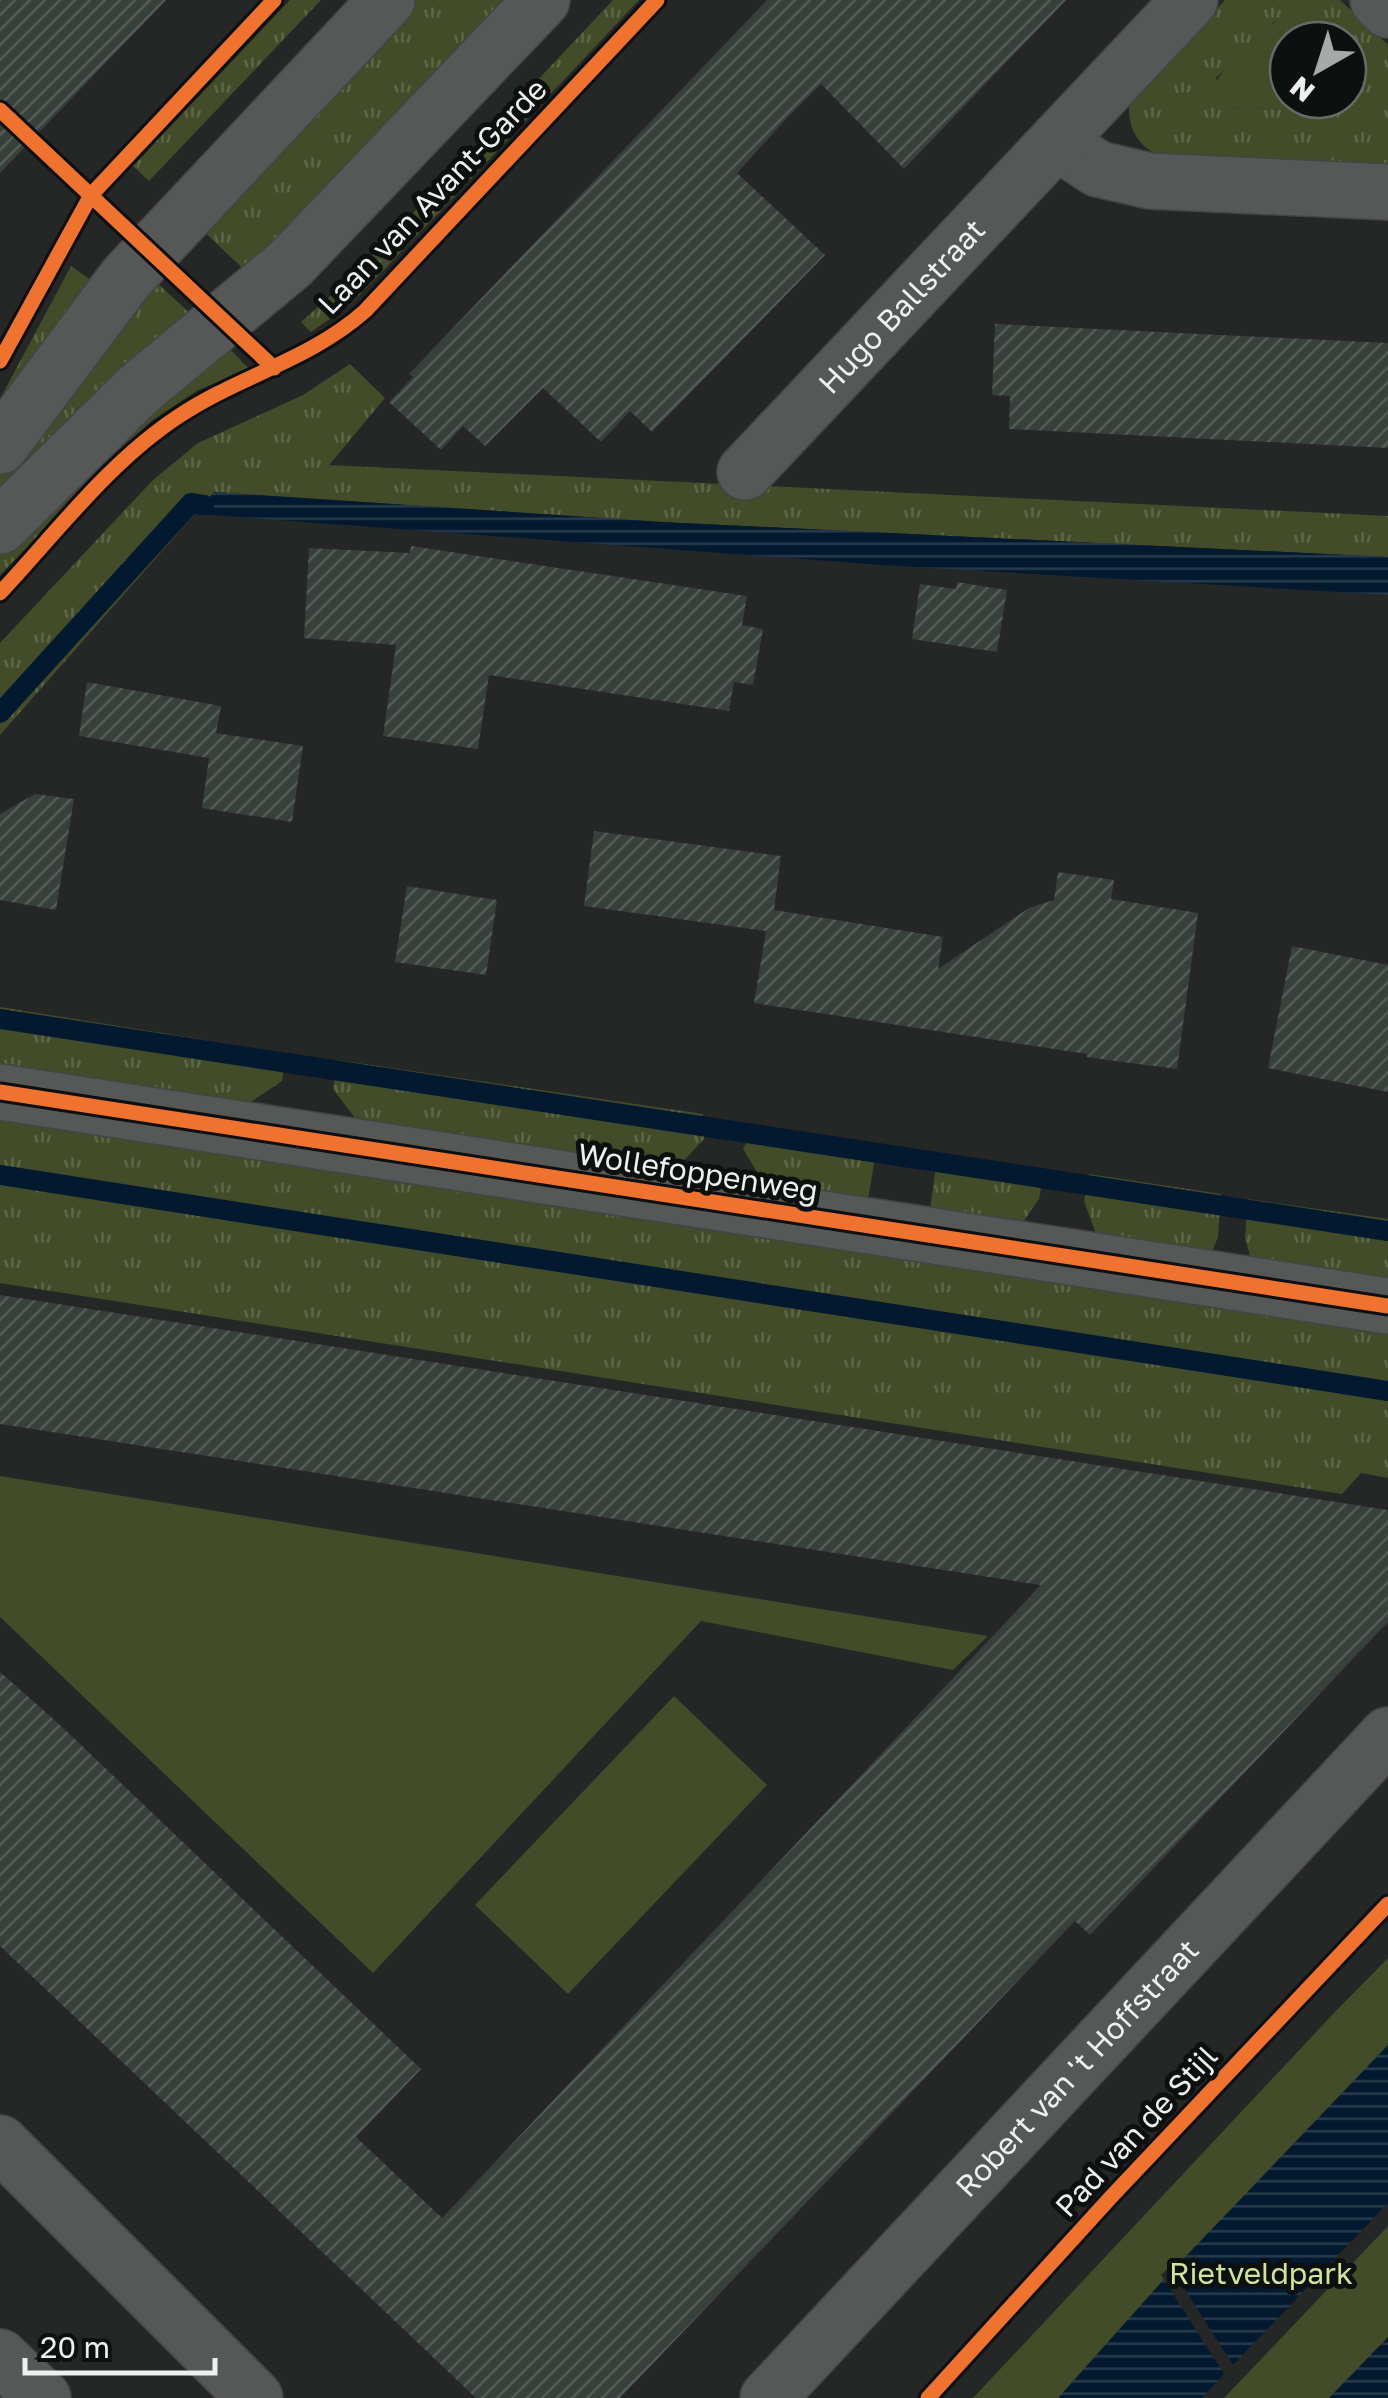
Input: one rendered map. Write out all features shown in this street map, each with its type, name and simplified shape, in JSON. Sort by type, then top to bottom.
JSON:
[{"type":"street","points":[[0,446],[126,278],[386,0]]},
{"type":"street","name":"Laan van Avant-Garde","points":[[0,526],[138,390],[290,264],[542,0]]},
{"type":"street","name":"Hugo Ballstraat","points":[[746,472],[1190,0]]},
{"type":"street","points":[[1378,0],[1388,10]]},
{"type":"street","points":[[1057,142],[1098,168],[1150,181],[1388,192]]},
{"type":"street","name":"Wollefoppenweg","points":[[0,1092],[1388,1306]]},
{"type":"street","name":"Robert van 't Hoffstraat","points":[[768,2398],[1388,1735]]},
{"type":"street","points":[[0,2144],[255,2398]]},
{"type":"street","points":[[0,2357],[42,2398]]},
{"type":"green space","points":[[290,0],[321,0],[149,181],[133,166]]},
{"type":"green space","points":[[417,0],[521,0],[252,277],[200,228]]},
{"type":"green space","points":[[613,0],[639,0],[465,185],[451,172]]},
{"type":"green space","points":[[1225,0],[1340,0],[1361,20],[1268,20],[1268,28],[1216,78],[1228,107],[1268,109],[1268,120],[1368,120],[1368,26],[1388,45],[1388,167],[1160,156],[1136,136],[1129,105]]},
{"type":"green space","points":[[1268,28],[1268,109],[1228,107],[1212,97],[1213,89],[1227,66]]},
{"type":"green space","points":[[443,182],[455,196],[351,304],[311,332],[301,322],[344,284]]},
{"type":"green space","points":[[71,266],[91,280],[0,423],[0,399]]},
{"type":"green space","points":[[155,281],[193,316],[0,504],[0,474]]},
{"type":"green space","points":[[230,349],[248,368],[245,371],[198,390],[151,421],[0,575],[0,554],[106,443]]},
{"type":"green space","points":[[350,364],[385,398],[329,465],[1388,516],[1388,557],[662,522],[214,492],[0,735],[0,643],[153,480],[198,443],[303,395]]},
{"type":"green space","points":[[0,1007],[286,1053],[282,1081],[248,1104],[0,1066]]},
{"type":"green space","points":[[337,1060],[703,1114],[704,1139],[675,1170],[358,1122],[333,1089]]},
{"type":"green space","points":[[0,1117],[1388,1330],[1388,1478],[1361,1473],[1342,1494],[0,1283]]},
{"type":"green space","points":[[754,1128],[877,1146],[868,1199],[763,1182],[743,1149]]},
{"type":"green space","points":[[937,1158],[1043,1175],[1039,1199],[1023,1222],[930,1209]]},
{"type":"green space","points":[[1089,1174],[1221,1194],[1218,1237],[1212,1252],[1096,1234],[1084,1201]]},
{"type":"green space","points":[[1248,1199],[1388,1219],[1388,1280],[1251,1259],[1245,1238]]},
{"type":"green space","points":[[0,1476],[988,1636],[953,1670],[701,1621],[373,1973],[0,1617]]},
{"type":"green space","points":[[674,1696],[767,1785],[568,1994],[475,1905]]},
{"type":"green space","name":"Rietveldpark","points":[[1388,1958],[1388,2398],[973,2398],[1333,2014]]},
{"type":"water","points":[[214,492],[662,522],[1388,557],[1388,595],[883,565],[198,514]]},
{"type":"water","points":[[1388,2045],[1388,2219],[1217,2398],[1058,2398],[1165,2278]]},
{"type":"water","points":[[1388,2337],[1388,2398],[1329,2398]]},
{"type":"pier","points":[[1388,2203],[1388,2226],[1224,2398],[1202,2398],[1224,2374],[1161,2275],[1170,2266],[1233,2365]]},
{"type":"building","points":[[0,0],[166,0],[0,173]]},
{"type":"building","points":[[767,0],[1066,0],[904,169],[821,84],[786,119],[737,173],[825,255],[652,432],[630,411],[601,442],[543,388],[485,446],[463,426],[441,450],[389,402],[413,377],[409,374]]},
{"type":"building","points":[[995,324],[1388,343],[1388,448],[1009,429],[1010,396],[992,395]]},
{"type":"building","points":[[411,546],[747,596],[742,625],[763,629],[753,685],[734,682],[729,711],[489,675],[478,749],[383,736],[396,645],[304,638],[309,548],[410,553]]},
{"type":"building","points":[[957,582],[1007,590],[997,652],[912,639],[920,584],[956,589]]},
{"type":"building","points":[[87,682],[221,706],[216,733],[303,746],[292,822],[202,808],[209,758],[79,736]]},
{"type":"building","points":[[35,794],[74,799],[56,910],[0,900],[0,814]]},
{"type":"building","points":[[594,831],[781,856],[774,910],[943,937],[938,969],[1029,908],[1054,900],[1058,872],[1114,880],[1111,899],[1198,913],[1177,1069],[754,1003],[766,931],[584,906]]},
{"type":"building","points":[[407,886],[497,900],[486,975],[395,962]]},
{"type":"building","points":[[1292,946],[1388,965],[1388,1092],[1268,1068]]},
{"type":"building","points":[[0,1295],[1388,1510],[1388,1622],[1090,1935],[1075,1921],[620,2398],[476,2398],[0,1946],[0,1672],[421,2069],[356,2137],[442,2218],[1041,1585],[0,1424]]},
{"type":"waterway","points":[[0,713],[191,503],[204,505]]},
{"type":"waterway","points":[[0,1019],[1388,1231]]},
{"type":"waterway","points":[[0,1175],[1388,1391]]},
{"type":"cycle path","points":[[0,361],[91,195],[274,0]]},
{"type":"cycle path","points":[[0,593],[85,499],[154,434],[202,402],[321,342],[365,311],[657,0]]},
{"type":"cycle path","points":[[0,110],[274,368]]},
{"type":"cycle path","points":[[0,1092],[1388,1306]]},
{"type":"cycle path","name":"Pad van de Stijl","points":[[928,2398],[1111,2197],[1388,1904]]}]
